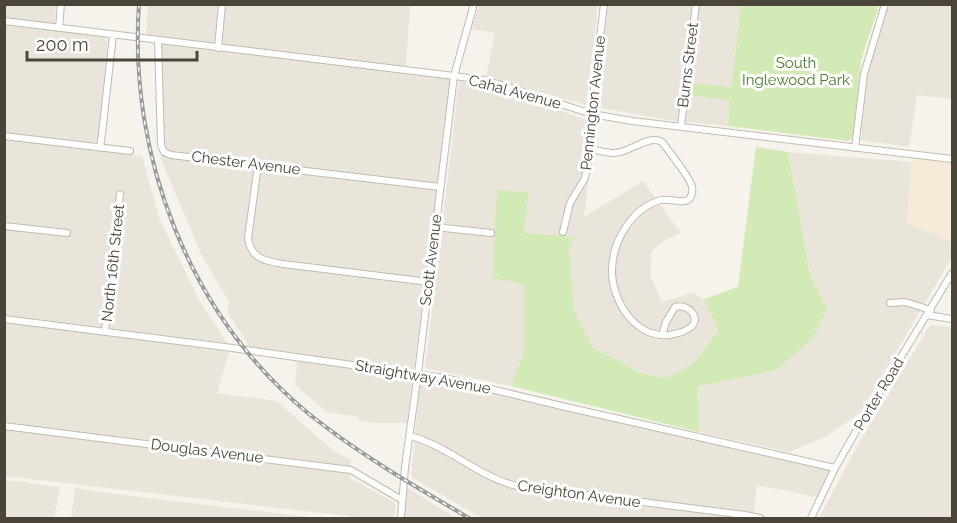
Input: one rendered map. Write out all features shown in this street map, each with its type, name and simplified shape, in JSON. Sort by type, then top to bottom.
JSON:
[{"type":"street","points":[[59,28],[61,4]]},
{"type":"street","points":[[218,48],[222,4]]},
{"type":"street","name":"Scott Avenue","points":[[400,519],[454,76],[474,4]]},
{"type":"street","name":"Pennington Avenue","points":[[563,232],[570,203],[585,178],[604,4]]},
{"type":"street","name":"Burns Street","points":[[681,126],[696,4]]},
{"type":"street","points":[[855,148],[864,74],[885,4]]},
{"type":"street","name":"Cahal Avenue","points":[[4,21],[484,80],[592,114],[632,121],[952,159]]},
{"type":"street","points":[[100,147],[112,35]]},
{"type":"street","name":"Chester Avenue","points":[[158,40],[161,145],[164,152],[171,155],[440,187]]},
{"type":"street","points":[[4,136],[130,151]]},
{"type":"street","points":[[590,148],[614,153],[626,152],[657,139],[662,142],[692,184],[692,195],[688,200],[661,200],[637,215],[621,234],[612,260],[613,285],[621,306],[637,325],[646,331],[663,335],[685,331],[692,327],[695,321],[691,310],[686,306],[675,307],[666,322],[663,335]]},
{"type":"street","points":[[258,165],[248,238],[249,247],[259,258],[268,262],[429,282]]},
{"type":"street","name":"North 16th Street","points":[[105,332],[120,194]]},
{"type":"street","points":[[4,226],[67,233]]},
{"type":"street","points":[[435,227],[490,233]]},
{"type":"street","name":"Porter Road","points":[[811,519],[859,426],[952,273]]},
{"type":"street","points":[[890,303],[905,302],[929,313],[952,319]]},
{"type":"street","name":"Straightway Avenue","points":[[4,319],[418,373],[836,468]]},
{"type":"street","name":"Douglas Avenue","points":[[4,426],[351,470],[402,500]]},
{"type":"street","name":"Creighton Avenue","points":[[410,436],[425,440],[503,483],[745,515],[760,519]]},
{"type":"shaded area","points":[[5,4],[56,5],[55,24],[5,18]]},
{"type":"shaded area","points":[[148,5],[410,5],[406,67],[146,35]]},
{"type":"shaded area","points":[[479,5],[598,5],[586,105],[486,77],[495,33],[471,29]]},
{"type":"shaded area","points":[[608,5],[741,5],[731,88],[690,83],[688,94],[730,100],[728,126],[675,121],[595,107]]},
{"type":"shaded area","points":[[889,5],[952,5],[952,99],[917,95],[909,147],[861,140],[867,70]]},
{"type":"shaded area","points":[[5,25],[105,37],[107,43],[101,132],[97,140],[92,143],[5,133]]},
{"type":"shaded area","points":[[156,43],[451,79],[407,423],[358,421],[359,417],[327,412],[295,385],[298,353],[250,347],[227,312],[229,302],[202,256],[161,159]]},
{"type":"shaded area","points":[[459,81],[502,91],[596,123],[584,217],[643,181],[681,233],[663,241],[652,251],[650,275],[662,302],[691,293],[704,299],[718,329],[693,364],[666,378],[641,373],[592,348],[574,311],[569,249],[524,233],[529,193],[498,190],[492,278],[524,283],[524,352],[511,386],[425,368]]},
{"type":"shaded area","points":[[5,140],[142,156],[159,218],[200,302],[227,343],[5,315]]},
{"type":"shaded area","points":[[788,152],[911,162],[907,223],[952,242],[952,257],[860,413],[825,437],[789,452],[699,432],[698,387],[776,370],[827,310],[810,274]]},
{"type":"shaded area","points":[[911,155],[952,159],[952,242],[907,223]]},
{"type":"shaded area","points":[[5,321],[229,352],[217,393],[276,401],[335,452],[351,460],[350,478],[395,503],[394,518],[364,518],[5,476]]},
{"type":"shaded area","points":[[930,325],[952,327],[952,518],[819,518],[856,448]]},
{"type":"shaded area","points":[[425,378],[456,383],[585,415],[832,470],[818,497],[757,485],[754,514],[773,518],[482,518],[411,477],[420,382]]},
{"type":"shaded area","points":[[5,480],[60,487],[54,518],[5,518]]},
{"type":"shaded area","points":[[406,487],[456,518],[403,518]]},
{"type":"shaded area","points":[[75,488],[140,497],[316,518],[71,518]]},
{"type":"green space","name":"South Inglewood Park","points":[[741,5],[879,5],[861,60],[854,133],[851,139],[848,141],[728,126],[729,100],[688,95],[689,83],[731,87]]},
{"type":"green space","points":[[756,147],[788,152],[810,274],[827,310],[812,339],[776,370],[698,387],[699,432],[511,386],[524,352],[524,284],[492,278],[497,190],[529,192],[524,233],[575,237],[569,249],[574,311],[593,348],[641,373],[666,378],[693,364],[718,330],[704,299],[738,287]]},
{"type":"railway","points":[[139,4],[138,62],[144,119],[157,175],[175,230],[200,282],[231,330],[267,375],[309,414],[367,456],[469,518]]}]
